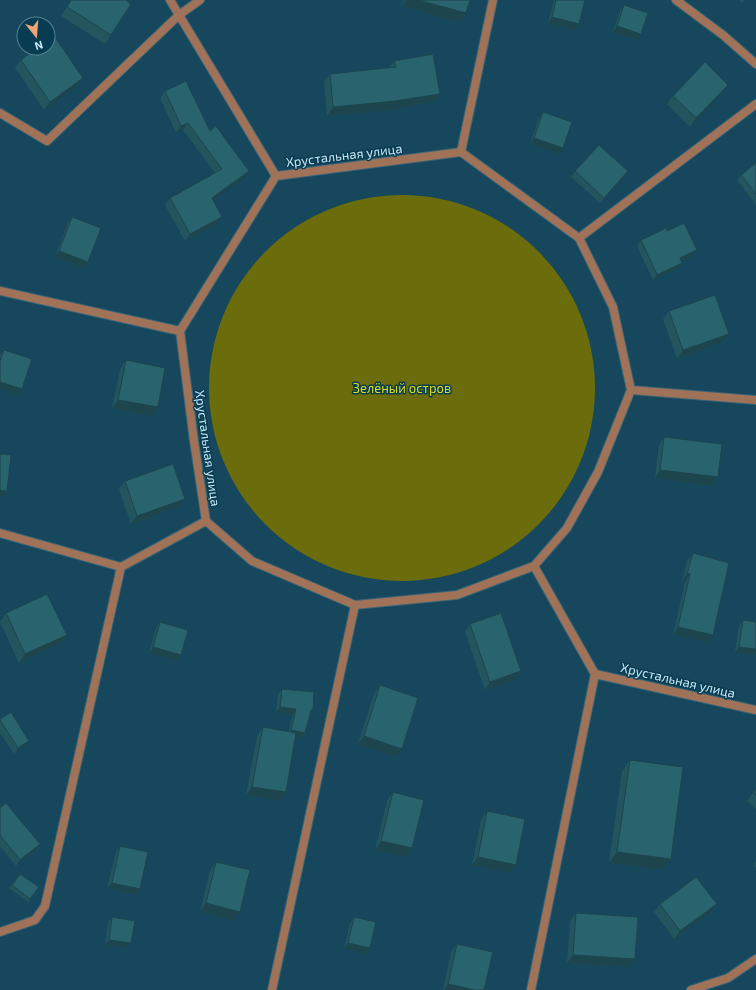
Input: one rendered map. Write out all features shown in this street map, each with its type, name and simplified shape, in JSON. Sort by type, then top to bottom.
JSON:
[{"type":"street","points":[[170,0],[276,176]]},
{"type":"street","points":[[0,113],[47,141],[179,14],[200,0]]},
{"type":"street","points":[[493,0],[461,152],[579,238],[613,307],[631,390],[756,400]]},
{"type":"street","points":[[676,0],[723,35],[756,64]]},
{"type":"street","points":[[579,238],[756,104]]},
{"type":"street","name":"Хрустальная улица","points":[[461,152],[276,176],[180,331],[206,521],[252,561],[355,605],[457,595],[534,566],[567,528],[598,472],[631,390]]},
{"type":"street","points":[[0,291],[180,331]]},
{"type":"street","points":[[0,533],[121,568],[206,521]]},
{"type":"street","points":[[531,990],[595,674],[534,566]]},
{"type":"street","points":[[0,932],[35,920],[45,906],[121,568]]},
{"type":"street","points":[[272,990],[355,605]]},
{"type":"street","name":"Хрустальная улица","points":[[595,674],[756,710]]},
{"type":"street","points":[[691,990],[728,978],[756,959]]},
{"type":"green space","name":"Зелёный остров","points":[[402,195],[440,199],[458,203],[476,210],[509,228],[538,252],[562,281],[580,314],[587,332],[591,350],[595,388],[591,426],[587,444],[580,462],[562,495],[538,524],[509,548],[476,566],[458,573],[440,577],[402,581],[364,577],[346,573],[328,566],[295,548],[266,524],[242,495],[224,462],[217,444],[213,426],[209,388],[213,350],[217,332],[224,314],[242,281],[266,252],[295,228],[328,210],[346,203],[364,199]]},
{"type":"building","points":[[71,0],[126,0],[131,4],[111,35],[67,7]]},
{"type":"building","points":[[418,0],[470,0],[466,13]]},
{"type":"building","points":[[556,0],[585,0],[579,24],[552,17]]},
{"type":"building","points":[[624,5],[648,13],[641,34],[617,26]]},
{"type":"building","points":[[56,39],[83,78],[50,102],[21,60],[26,56],[56,56]]},
{"type":"building","points":[[433,54],[440,94],[395,101],[333,107],[330,74],[396,67],[394,61]]},
{"type":"building","points":[[705,62],[728,85],[696,118],[673,96]]},
{"type":"building","points":[[186,81],[210,131],[216,126],[249,171],[212,198],[222,217],[190,234],[170,198],[222,169],[188,123],[181,126],[165,91]]},
{"type":"building","points":[[543,112],[572,122],[563,148],[534,138]]},
{"type":"building","points":[[599,145],[628,171],[604,198],[575,171]]},
{"type":"building","points":[[756,163],[756,194],[741,175]]},
{"type":"building","points":[[72,217],[101,228],[88,262],[59,251]]},
{"type":"building","points":[[684,223],[697,250],[680,258],[682,263],[657,275],[641,240],[666,228],[667,231]]},
{"type":"building","points":[[715,295],[729,334],[683,350],[669,311]]},
{"type":"building","points":[[4,350],[32,359],[22,389],[0,382],[0,361]]},
{"type":"building","points":[[126,360],[165,368],[158,407],[118,400]]},
{"type":"building","points":[[664,437],[722,444],[718,477],[660,470]]},
{"type":"building","points":[[0,454],[11,455],[7,491],[0,490]]},
{"type":"building","points":[[173,464],[185,499],[137,516],[125,481]]},
{"type":"building","points":[[693,553],[729,563],[713,635],[678,627],[690,574],[687,574]]},
{"type":"building","points":[[47,594],[67,635],[25,654],[6,613]]},
{"type":"building","points":[[501,613],[521,671],[490,682],[470,624]]},
{"type":"building","points":[[743,620],[756,622],[756,649],[739,647]]},
{"type":"building","points":[[160,622],[188,630],[181,655],[153,647]]},
{"type":"building","points":[[380,685],[418,698],[402,749],[364,736]]},
{"type":"building","points":[[282,689],[314,692],[313,710],[311,710],[305,733],[291,730],[296,709],[280,707]]},
{"type":"building","points":[[11,712],[29,741],[18,748],[0,720]]},
{"type":"building","points":[[263,727],[296,733],[286,792],[252,787]]},
{"type":"building","points":[[630,760],[683,767],[671,859],[617,852]]},
{"type":"building","points":[[393,792],[424,800],[412,848],[381,841]]},
{"type":"building","points":[[6,803],[40,844],[20,860],[0,835],[0,808]]},
{"type":"building","points":[[487,811],[525,819],[516,865],[478,857]]},
{"type":"building","points":[[120,846],[148,852],[140,889],[112,883]]},
{"type":"building","points":[[216,862],[250,870],[240,912],[206,903]]},
{"type":"building","points":[[20,874],[39,887],[30,899],[12,885]]},
{"type":"building","points":[[696,877],[717,904],[680,931],[660,904]]},
{"type":"building","points":[[576,913],[638,917],[635,959],[573,955]]},
{"type":"building","points":[[112,917],[135,921],[131,943],[109,940]]},
{"type":"building","points":[[354,917],[376,922],[370,948],[348,943]]},
{"type":"building","points":[[457,944],[493,952],[484,990],[475,990],[448,984]]}]
